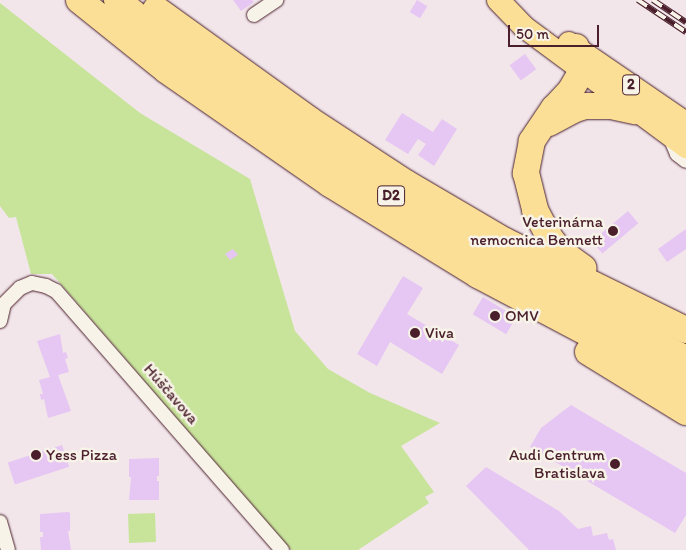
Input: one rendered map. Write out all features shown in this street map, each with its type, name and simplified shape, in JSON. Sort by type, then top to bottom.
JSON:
[{"type":"highway","name":"D2","points":[[79,0],[166,70],[330,184],[478,275],[686,385]]},
{"type":"highway","name":"D2","points":[[117,0],[264,112],[338,163],[488,255],[686,360]]},
{"type":"highway","points":[[138,0],[153,7],[310,120],[406,183],[505,241],[686,330]]},
{"type":"highway","points":[[578,59],[571,90],[554,108],[540,128],[530,148],[526,172],[530,194],[542,225],[560,251],[623,299]]},
{"type":"highway","points":[[540,128],[567,113],[585,106],[611,106],[635,111]]},
{"type":"highway","points":[[524,300],[552,328],[630,379],[686,412]]},
{"type":"main road","name":"2","points":[[498,0],[524,27],[578,59],[635,111],[681,144]]},
{"type":"main road","name":"2","points":[[507,0],[681,144]]},
{"type":"street","points":[[254,15],[276,0]]},
{"type":"street","name":"Húščavova","points":[[0,321],[4,304],[20,288],[32,284],[46,286],[56,291],[282,550]]},
{"type":"street","points":[[0,522],[8,550]]},
{"type":"green space","points":[[0,3],[140,113],[250,179],[295,331],[328,369],[370,393],[440,423],[401,446],[434,492],[425,497],[429,503],[358,550],[291,550],[52,274],[31,274],[16,217],[9,218],[0,206]]},
{"type":"green space","points":[[155,513],[156,542],[129,543],[128,514]]},
{"type":"building","points":[[233,0],[252,0],[254,2],[241,11]]},
{"type":"building","points":[[417,0],[427,6],[420,18],[410,12]]},
{"type":"building","points":[[525,54],[536,69],[521,81],[510,65]]},
{"type":"building","points":[[402,113],[433,132],[442,119],[457,129],[434,166],[418,155],[426,144],[418,139],[408,154],[385,140]]},
{"type":"building","name":"Veterinárna nemocnica Bennett","points":[[628,211],[638,223],[602,253],[592,241]]},
{"type":"building","points":[[686,229],[686,249],[667,262],[658,249]]},
{"type":"building","points":[[233,249],[238,255],[230,260],[225,254]]},
{"type":"building","points":[[403,276],[423,288],[407,314],[459,345],[442,374],[390,342],[377,366],[357,354]]},
{"type":"building","name":"OMV","points":[[483,297],[516,317],[506,334],[473,314]]},
{"type":"building","points":[[60,334],[63,353],[66,352],[68,358],[65,359],[69,372],[58,375],[71,411],[48,418],[44,399],[41,400],[40,394],[43,394],[39,380],[50,377],[37,341]]},
{"type":"building","name":"Audi Centrum Bratislava","points":[[571,405],[686,473],[686,515],[675,533],[530,447],[541,428]]},
{"type":"building","points":[[62,445],[69,467],[15,484],[8,463]]},
{"type":"building","points":[[159,458],[159,476],[157,476],[157,481],[159,481],[159,500],[129,500],[131,477],[129,477],[129,459]]},
{"type":"building","points":[[486,467],[559,511],[578,529],[591,526],[593,536],[607,533],[609,540],[613,539],[616,550],[529,550],[466,486]]},
{"type":"building","points":[[70,513],[70,531],[68,531],[71,550],[41,550],[40,537],[43,537],[43,532],[40,532],[40,514]]},
{"type":"railway","points":[[638,0],[686,32]]},
{"type":"railway","points":[[653,0],[686,22]]},
{"type":"place","name":"Veterinárna nemocnica Bennett","points":[[613,231]]},
{"type":"place","name":"OMV","points":[[495,316]]},
{"type":"place","name":"Viva","points":[[415,333]]},
{"type":"place","name":"Yess Pizza","points":[[36,455]]},
{"type":"place","name":"Audi Centrum Bratislava","points":[[615,464]]}]
